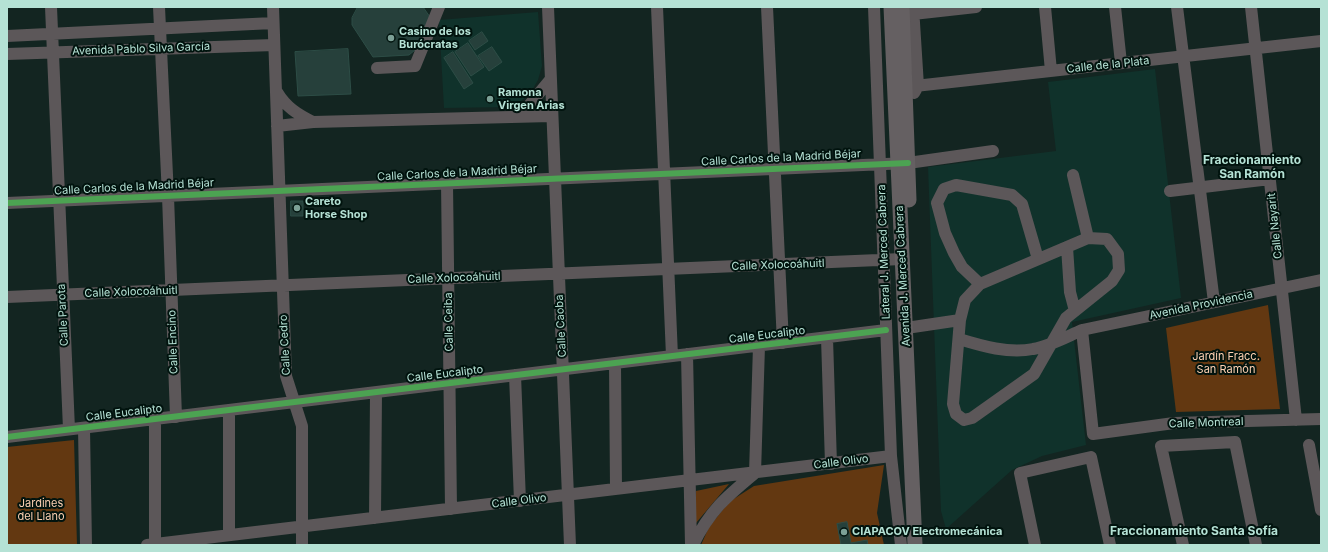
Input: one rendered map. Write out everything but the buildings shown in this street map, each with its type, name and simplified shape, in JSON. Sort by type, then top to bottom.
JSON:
[{"type":"main road","name":"Avenida J. Merced Cabrera","points":[[891,7],[906,87],[903,163],[925,545]]},
{"type":"main road","name":"Avenida J. Merced Cabrera","points":[[909,9],[903,163],[902,259],[914,545]]},
{"type":"street","name":"Calle Parota","points":[[51,7],[62,294],[69,429]]},
{"type":"street","name":"Calle Encino","points":[[159,7],[176,416]]},
{"type":"street","name":"Calle Cedro","points":[[273,7],[286,376],[302,426],[302,545]]},
{"type":"street","points":[[377,68],[416,66],[439,7]]},
{"type":"street","name":"Calle Caoba","points":[[548,7],[553,178],[564,370],[567,495],[570,545]]},
{"type":"street","points":[[657,7],[672,356]]},
{"type":"street","points":[[767,7],[783,343]]},
{"type":"street","name":"Lateral J. Merced Cabrera","points":[[874,7],[891,456],[901,545]]},
{"type":"street","points":[[909,9],[976,7]]},
{"type":"street","points":[[1045,7],[1051,71]]},
{"type":"street","points":[[1115,7],[1121,63]]},
{"type":"street","points":[[1177,7],[1214,302]]},
{"type":"street","name":"Calle Nayarit","points":[[1251,7],[1296,420]]},
{"type":"street","name":"Avenida Pablo Silva García","points":[[7,36],[273,23]]},
{"type":"street","name":"Calle de la Plata","points":[[906,87],[1321,41]]},
{"type":"street","name":"Avenida Pablo Silva García","points":[[7,54],[274,45]]},
{"type":"street","points":[[521,115],[550,80]]},
{"type":"street","points":[[276,91],[284,104],[296,113],[313,122]]},
{"type":"street","points":[[277,126],[313,122],[521,115],[551,116]]},
{"type":"street","name":"Calle Carlos de la Madrid Béjar","points":[[7,203],[903,163],[993,151]]},
{"type":"street","points":[[1073,175],[1088,238]]},
{"type":"street","points":[[1170,191],[1270,180]]},
{"type":"street","name":"Calle Ceiba","points":[[447,183],[451,509]]},
{"type":"street","points":[[980,284],[962,267],[945,233],[937,203],[944,189],[956,185],[1012,194],[1022,204],[1038,259]]},
{"type":"street","points":[[1088,238],[1108,240],[1118,254],[1119,270],[1112,281],[1066,318],[1034,374],[972,418],[964,420],[956,414],[953,404],[960,320],[965,300],[980,284],[1067,247],[1088,238]]},
{"type":"street","points":[[1067,247],[1070,292],[1074,311]]},
{"type":"street","name":"Calle Xolocoáhuitl","points":[[7,297],[902,259]]},
{"type":"street","name":"Avenida Providencia","points":[[959,339],[980,345],[1018,351],[1033,349],[1053,343],[1082,330],[1321,280]]},
{"type":"street","points":[[913,327],[960,320]]},
{"type":"street","name":"Calle Eucalipto","points":[[7,437],[886,330]]},
{"type":"street","name":"Calle Montreal","points":[[1082,330],[1092,434],[1174,423],[1321,420]]},
{"type":"street","points":[[827,338],[831,464]]},
{"type":"street","points":[[692,545],[704,523],[723,499],[755,473],[758,346]]},
{"type":"street","points":[[687,354],[692,545]]},
{"type":"street","points":[[615,363],[616,489]]},
{"type":"street","points":[[515,375],[520,501]]},
{"type":"street","points":[[375,518],[376,392]]},
{"type":"street","points":[[229,410],[229,535]]},
{"type":"street","points":[[151,544],[155,419]]},
{"type":"street","points":[[84,428],[86,545]]},
{"type":"street","points":[[1182,545],[1161,446],[1235,442],[1256,545]]},
{"type":"street","points":[[1309,444],[1321,510]]},
{"type":"street","name":"Calle Olivo","points":[[151,544],[891,456]]},
{"type":"street","points":[[1035,545],[1020,473],[1091,457],[1110,545]]},
{"type":"shaded area","points":[[538,12],[542,66],[538,80],[531,92],[521,101],[508,107],[444,108],[439,20]]},
{"type":"shaded area","points":[[1155,69],[1181,298],[1072,322],[1086,445],[1042,456],[1012,470],[946,529],[941,511],[928,167],[1056,151],[1048,82]]},
{"type":"green space","name":"Jardín Fracc. San Ramón","points":[[1268,305],[1280,409],[1176,412],[1166,328]]},
{"type":"green space","name":"Jardines del Llano","points":[[74,440],[77,545],[7,545],[7,447]]},
{"type":"green space","points":[[884,465],[877,513],[884,545],[701,545],[709,527],[729,502],[754,486]]},
{"type":"green space","points":[[729,484],[696,523],[696,491]]},
{"type":"cycle path","points":[[7,203],[908,163]]},
{"type":"cycle path","points":[[7,437],[886,330]]},
{"type":"place","name":"Casino de los Burócratas","points":[[391,38]]},
{"type":"place","name":"Ramona Virgen Arias","points":[[490,99]]},
{"type":"place","name":"Careto Horse Shop","points":[[297,208]]},
{"type":"place","name":"CIAPACOV Electromecánica","points":[[844,532]]},
{"type":"district","name":"Fraccionamiento San Ramón","points":[[1252,167]]},
{"type":"district","name":"Fraccionamiento Santa Sofía","points":[[1194,531]]}]
